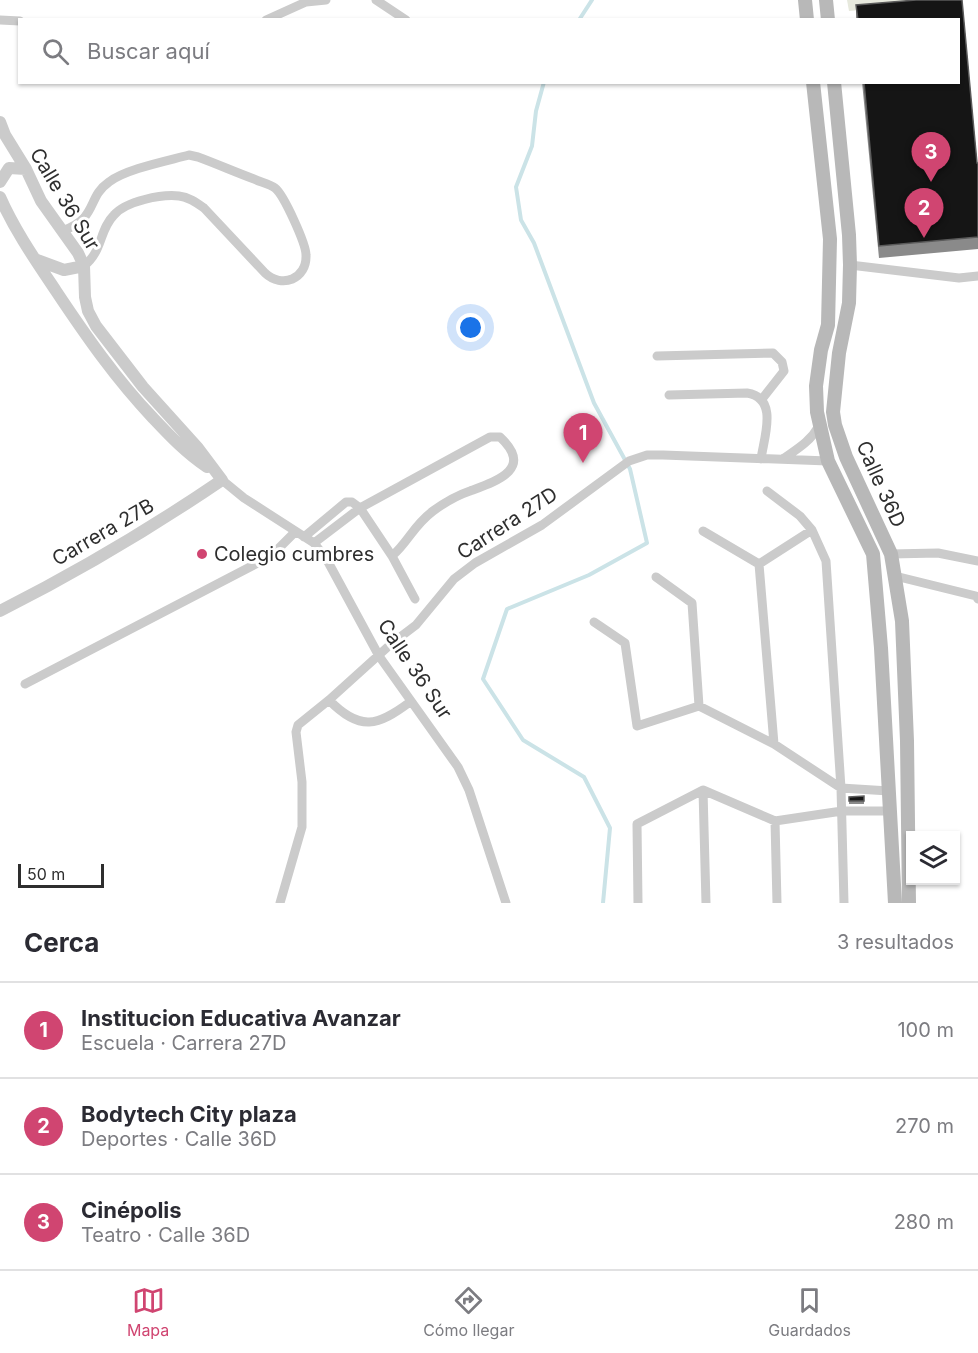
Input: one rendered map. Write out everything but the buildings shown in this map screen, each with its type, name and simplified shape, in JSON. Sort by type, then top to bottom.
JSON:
[{"type":"main road","points":[[806,0],[807,18]]},
{"type":"main road","points":[[826,0],[828,18]]},
{"type":"main road","name":"Calle 36D","points":[[813,84],[830,239],[828,325],[816,386],[819,426],[828,461],[873,554],[881,648],[895,903]]},
{"type":"main road","name":"Calle 36D","points":[[834,84],[850,265],[848,314],[839,354],[833,412],[846,457],[891,554],[902,621],[908,764],[909,903]]},
{"type":"street","points":[[270,18],[306,2],[326,0]]},
{"type":"street","points":[[376,0],[403,18]]},
{"type":"street","points":[[0,20],[18,21]]},
{"type":"street","name":"Calle 36 Sur","points":[[0,122],[42,201],[78,253],[84,266],[88,311],[96,326],[143,387],[198,448],[213,471],[244,498],[314,543],[327,560],[379,656],[458,767],[469,790],[506,903]]},
{"type":"street","points":[[36,260],[64,270],[84,266],[96,255],[113,215],[123,207],[136,202],[167,196],[181,196],[204,208],[265,273],[275,280],[282,282],[293,280],[299,275],[304,267],[306,253],[286,205],[275,188],[189,155],[120,175],[107,182],[100,190],[87,216],[79,224],[62,231]]},
{"type":"street","points":[[0,182],[9,168],[26,169]]},
{"type":"street","name":"Calle 36 Sur","points":[[0,197],[14,225],[89,342],[131,395],[189,456],[213,471]]},
{"type":"street","points":[[850,265],[959,278],[978,276]]},
{"type":"street","points":[[657,356],[772,354],[782,362],[784,371],[762,399]]},
{"type":"street","points":[[669,395],[747,393],[762,399],[768,416],[761,459]]},
{"type":"street","points":[[783,459],[814,436],[819,426]]},
{"type":"street","points":[[314,543],[360,508],[490,437],[500,437],[508,445],[513,455],[514,464],[509,473],[496,483],[469,491],[435,510],[417,525],[401,548],[392,556]]},
{"type":"street","name":"Carrera 27D","points":[[280,903],[302,827],[302,782],[296,732],[298,725],[416,625],[454,579],[475,563],[542,525],[637,457],[663,455],[828,461]]},
{"type":"street","name":"Carrera 27B","points":[[0,611],[111,552],[222,480]]},
{"type":"street","points":[[767,491],[800,516],[812,530],[826,561],[841,788],[844,903]]},
{"type":"street","points":[[25,684],[271,556],[346,502],[352,502],[360,508],[392,556],[415,599]]},
{"type":"street","points":[[759,564],[812,530]]},
{"type":"street","points":[[703,531],[759,564]]},
{"type":"street","points":[[891,554],[938,553],[978,561]]},
{"type":"street","points":[[759,564],[774,744]]},
{"type":"street","points":[[895,576],[976,596],[978,599]]},
{"type":"street","points":[[656,577],[692,603],[699,706]]},
{"type":"street","points":[[594,622],[625,644],[637,726],[699,706],[774,744],[841,788],[888,788]]},
{"type":"street","points":[[329,700],[341,712],[364,722],[389,718],[410,702]]},
{"type":"street","points":[[703,789],[776,821],[842,811],[890,811]]},
{"type":"street","points":[[638,903],[637,824],[703,789]]},
{"type":"street","points":[[703,789],[706,903]]},
{"type":"street","points":[[776,821],[777,903]]},
{"type":"shaded area","points":[[847,0],[919,0],[918,5],[849,11]]},
{"type":"waterway","points":[[580,18],[592,0]]},
{"type":"waterway","points":[[543,84],[536,111],[532,146],[516,187],[521,220],[534,243],[594,403],[630,469],[647,543],[589,575],[507,609],[483,679],[523,740],[584,777],[610,828],[603,903]]},
{"type":"place","name":"Cinépolis","points":[[931,182]]},
{"type":"place","name":"Bodytech City plaza","points":[[924,238]]},
{"type":"place","name":"Institucion Educativa Avanzar","points":[[583,463]]},
{"type":"place","name":"Colegio cumbres","points":[[202,554]]}]
